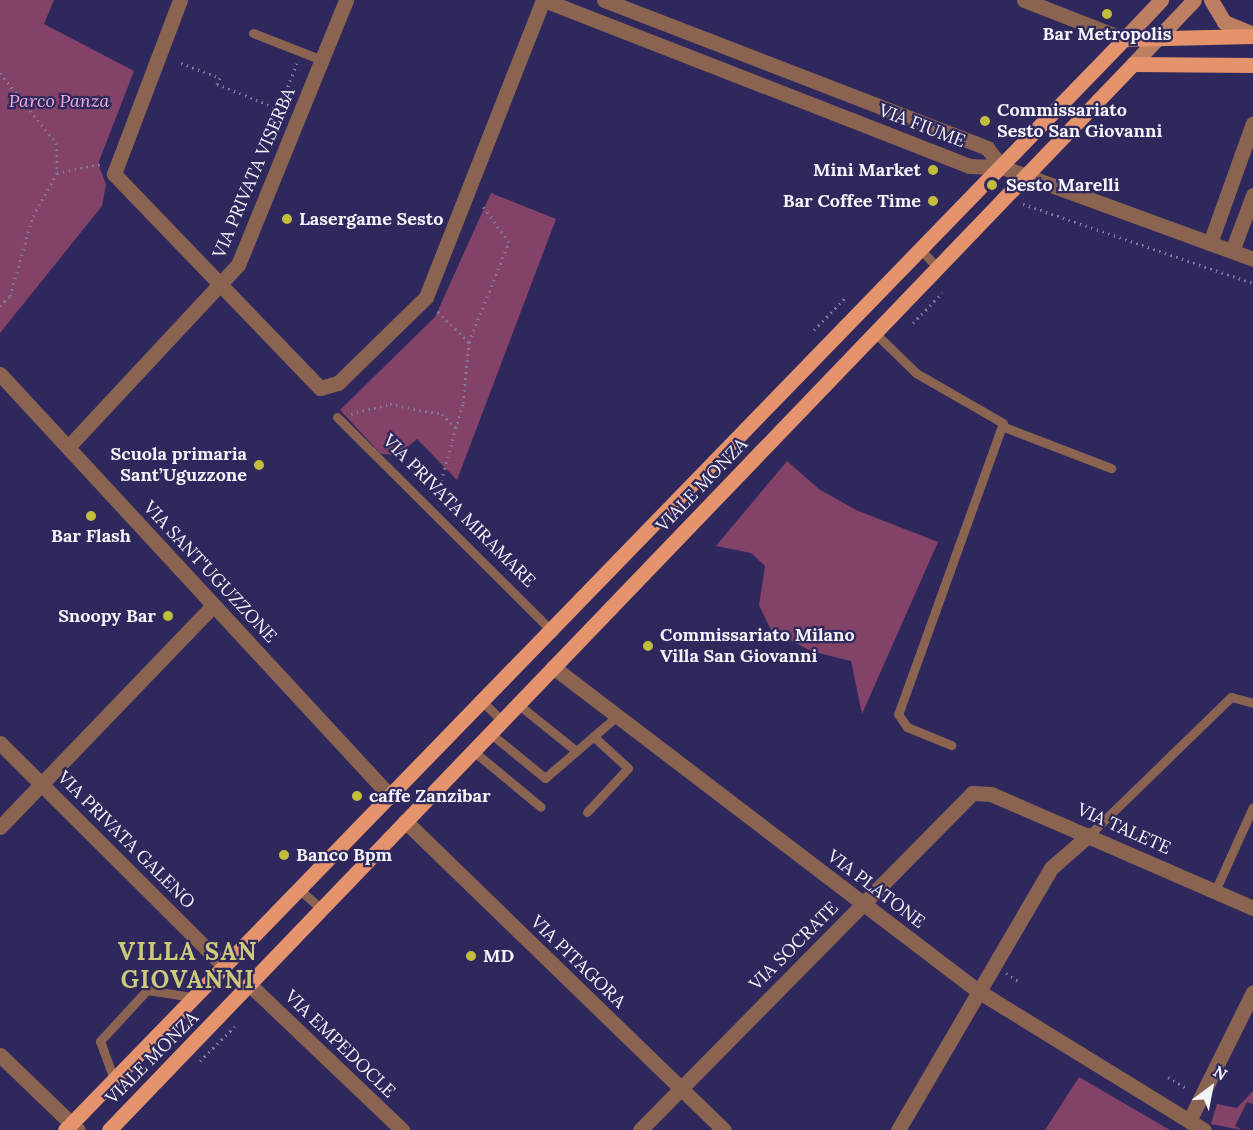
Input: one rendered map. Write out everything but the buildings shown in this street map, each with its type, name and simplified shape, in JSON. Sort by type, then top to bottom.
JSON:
[{"type":"main road","points":[[1124,39],[1161,0]]},
{"type":"main road","points":[[1133,64],[1194,0]]},
{"type":"main road","points":[[1211,0],[1224,22],[1253,35]]},
{"type":"main road","points":[[1124,39],[1253,35]]},
{"type":"main road","points":[[1124,39],[1133,64]]},
{"type":"main road","name":"VIALE MONZA","points":[[72,1128],[114,1079],[193,997],[301,891],[553,632],[1124,39]]},
{"type":"main road","points":[[1133,64],[1253,65]]},
{"type":"main road","name":"VIALE MONZA","points":[[109,1130],[251,986],[472,750],[519,705],[1133,64]]},
{"type":"main road","points":[[391,797],[405,821]]},
{"type":"street","points":[[180,0],[115,165],[116,178],[312,385],[329,388],[338,383],[426,297],[544,0]]},
{"type":"street","name":"VIA PRIVATA VISERBA","points":[[68,447],[219,286],[244,256],[316,57],[346,0]]},
{"type":"street","name":"VIA FIUME","points":[[544,0],[969,165],[1002,166]]},
{"type":"street","name":"VIA FIUME","points":[[604,0],[987,148],[1002,166]]},
{"type":"street","points":[[1024,0],[1124,39]]},
{"type":"street","points":[[1210,243],[1253,123]]},
{"type":"street","points":[[1002,166],[1253,259]]},
{"type":"street","points":[[1232,251],[1249,215],[1253,195]]},
{"type":"street","points":[[1223,206],[1249,215]]},
{"type":"street","name":"VIA SANT'UGUZZONE","points":[[0,374],[391,797]]},
{"type":"street","points":[[0,827],[214,605]]},
{"type":"street","name":"VIA PLATONE","points":[[554,667],[978,991],[1204,1130]]},
{"type":"street","name":"VIA PRIVATA GALENO","points":[[0,743],[224,966]]},
{"type":"street","name":"VIA TALETE","points":[[977,792],[1089,835],[1253,908]]},
{"type":"street","name":"VIA SOCRATE","points":[[640,1130],[964,798],[977,792]]},
{"type":"street","name":"VIA PITAGORA","points":[[405,821],[724,1130]]},
{"type":"street","points":[[898,1130],[1051,868],[1089,835]]},
{"type":"street","name":"VIA EMPEDOCLE","points":[[251,986],[402,1130]]},
{"type":"street","points":[[1189,1121],[1253,992]]},
{"type":"street","points":[[0,1055],[72,1128]]},
{"type":"lane","points":[[253,33],[316,57]]},
{"type":"lane","points":[[815,105],[823,84]]},
{"type":"lane","points":[[921,250],[934,272]]},
{"type":"lane","points":[[875,333],[916,373],[999,417],[1004,427],[1111,468]]},
{"type":"lane","name":"VIA PRIVATA MIRAMARE","points":[[340,416],[553,632]]},
{"type":"lane","points":[[951,745],[907,727],[898,714],[1004,427]]},
{"type":"lane","points":[[1089,835],[1231,697],[1253,703]]},
{"type":"lane","points":[[483,702],[502,721]]},
{"type":"lane","points":[[519,705],[576,751]]},
{"type":"lane","points":[[490,733],[545,778],[617,716]]},
{"type":"lane","points":[[587,812],[628,768],[593,736]]},
{"type":"lane","points":[[472,750],[541,807]]},
{"type":"lane","points":[[1215,891],[1253,807]]},
{"type":"lane","points":[[301,891],[323,910]]},
{"type":"lane","name":"VIALE MONZA","points":[[114,1079],[100,1041],[147,990],[193,997]]},
{"type":"path","points":[[181,63],[220,78],[217,84],[279,109],[298,61],[316,57]]},
{"type":"path","points":[[0,73],[56,143],[57,173],[33,216],[10,296],[0,306]]},
{"type":"path","points":[[57,173],[71,166],[115,165]]},
{"type":"path","points":[[1023,204],[1253,283]]},
{"type":"path","points":[[431,510],[448,471],[458,429],[469,342],[509,242],[482,205]]},
{"type":"path","points":[[913,323],[942,292]]},
{"type":"path","points":[[814,330],[846,297]]},
{"type":"path","points":[[437,311],[469,342]]},
{"type":"path","points":[[340,416],[390,404],[442,414],[458,429]]},
{"type":"path","points":[[1006,973],[1020,982]]},
{"type":"path","points":[[201,1061],[235,1026]]},
{"type":"path","points":[[1168,1077],[1188,1089]]},
{"type":"green space","name":"Parco Panza","points":[[0,0],[54,0],[44,24],[134,71],[98,164],[106,184],[102,206],[0,333]]},
{"type":"green space","points":[[491,193],[556,219],[457,480],[417,439],[398,455],[381,454],[340,410],[435,317]]},
{"type":"green space","points":[[787,461],[819,489],[856,510],[938,542],[862,714],[851,661],[811,651],[771,630],[759,605],[765,566],[751,553],[716,546]]},
{"type":"green space","points":[[1079,1077],[1170,1130],[1045,1130]]},
{"type":"green space","points":[[1253,1091],[1253,1104],[1247,1102],[1235,1126],[1242,1130],[1211,1124],[1217,1104],[1237,1108]]},
{"type":"place","name":"Bar Metropolis","points":[[1107,14]]},
{"type":"place","name":"Commissariato Sesto San Giovanni","points":[[985,121]]},
{"type":"place","name":"Mini Market","points":[[933,170]]},
{"type":"place","name":"Sesto Marelli","points":[[992,185]]},
{"type":"place","name":"Bar Coffee Time","points":[[933,201]]},
{"type":"place","name":"Lasergame Sesto","points":[[287,219]]},
{"type":"place","name":"Scuola primaria Sant’Uguzzone","points":[[259,465]]},
{"type":"place","name":"Bar Flash","points":[[91,516]]},
{"type":"place","name":"Snoopy Bar","points":[[168,616]]},
{"type":"place","name":"Commissariato Milano Villa San Giovanni","points":[[648,646]]},
{"type":"place","name":"caffe Zanzibar","points":[[357,796]]},
{"type":"place","name":"Banco Bpm","points":[[284,855]]},
{"type":"place","name":"MD","points":[[471,956]]},
{"type":"district","name":"VILLA SAN GIOVANNI","points":[[188,966]]}]
